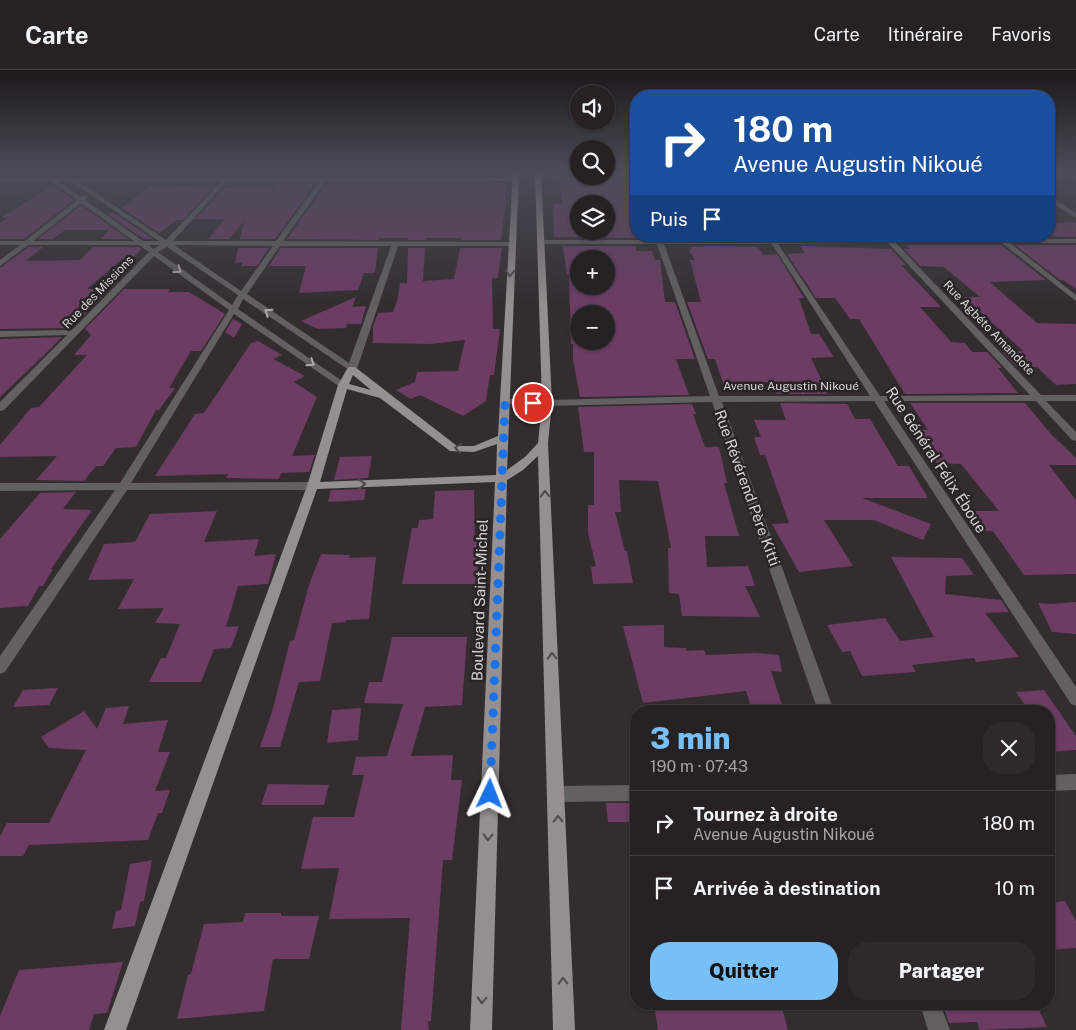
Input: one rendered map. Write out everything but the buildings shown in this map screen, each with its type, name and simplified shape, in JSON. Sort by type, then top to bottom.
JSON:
[{"type":"main road","name":"Boulevard Saint-Michel","points":[[481,1030],[501,478],[514,217]]},
{"type":"main road","points":[[540,217],[547,403],[543,443],[564,1030]]},
{"type":"main road","points":[[116,1030],[313,486],[343,385],[352,369],[454,449],[480,448],[504,437]]},
{"type":"main road","points":[[343,385],[384,396]]},
{"type":"main road","points":[[313,486],[501,478],[521,468],[532,458],[543,443]]},
{"type":"street","points":[[0,264],[60,217]]},
{"type":"street","points":[[104,217],[343,385]]},
{"type":"street","points":[[127,217],[352,369],[395,244]]},
{"type":"street","name":"Rue des Missions","points":[[0,408],[153,252],[167,244],[192,217]]},
{"type":"street","points":[[0,668],[124,486],[242,295],[298,217]]},
{"type":"street","points":[[541,242],[630,240]]},
{"type":"street","points":[[1055,240],[1076,241]]},
{"type":"street","name":"Rue Révérend Père Kitti","points":[[660,242],[824,705]]},
{"type":"street","name":"Rue Général Félix Éboue","points":[[774,242],[1076,700]]},
{"type":"street","name":"Rue Agbéto Amandote","points":[[890,242],[1076,438]]},
{"type":"street","points":[[1005,242],[1076,299]]},
{"type":"street","points":[[0,243],[512,244]]},
{"type":"street","points":[[0,334],[75,332]]},
{"type":"street","name":"Avenue Augustin Nikoué","points":[[505,402],[547,403],[715,399],[1076,398]]},
{"type":"street","points":[[0,487],[313,486]]},
{"type":"street","points":[[1055,783],[1076,782]]},
{"type":"street","points":[[557,794],[630,792]]},
{"type":"street","points":[[932,1010],[939,1030]]},
{"type":"route","points":[[490,794],[505,402],[533,403]]}]
